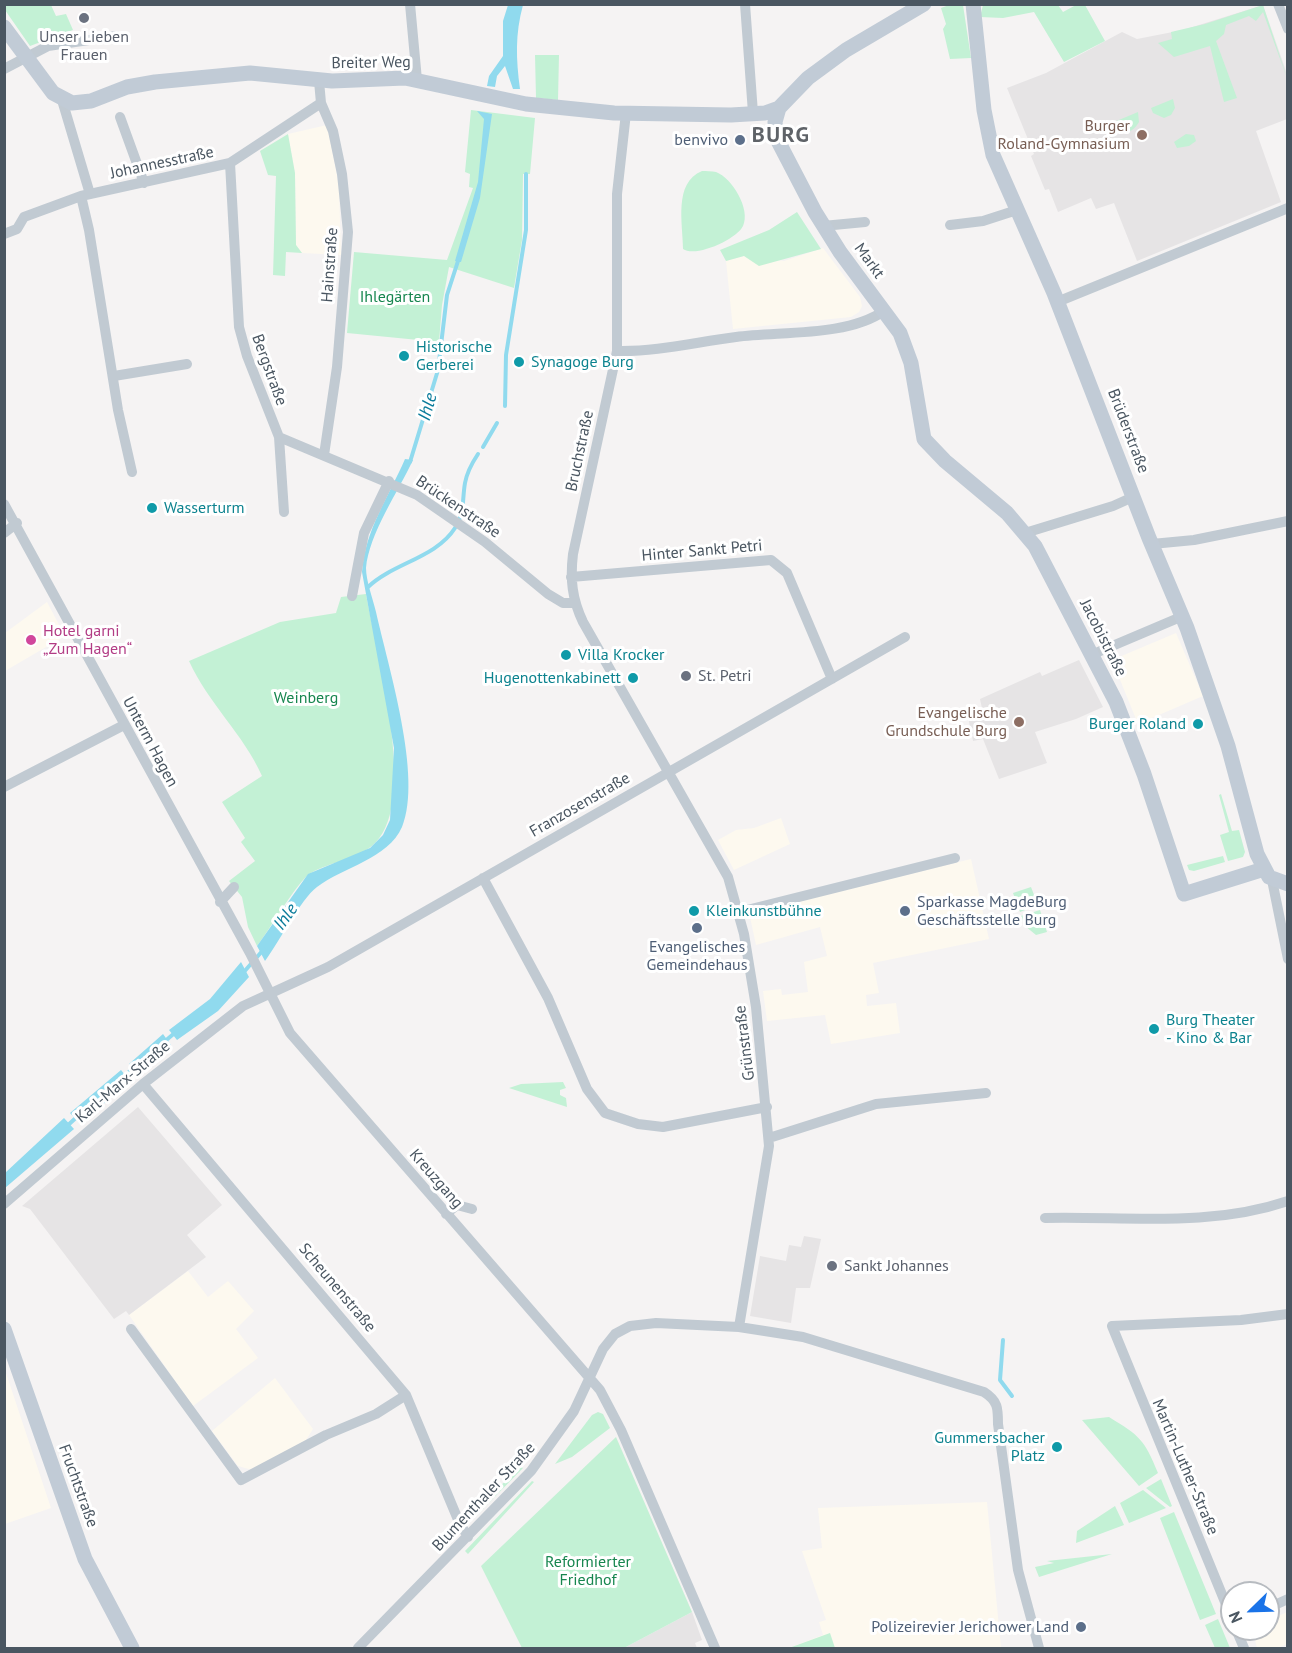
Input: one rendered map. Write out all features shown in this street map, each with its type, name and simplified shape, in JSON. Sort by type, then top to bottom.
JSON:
[{"type":"street","points":[[410,4],[417,80]]},
{"type":"street","points":[[745,4],[753,113]]},
{"type":"street","points":[[777,139],[775,122],[779,108],[808,78],[846,50],[924,4]]},
{"type":"street","name":"Brüderstraße","points":[[973,4],[975,41],[988,139],[1057,302],[1133,497],[1183,616],[1228,746],[1268,874]]},
{"type":"street","points":[[1278,4],[1287,29]]},
{"type":"street","points":[[4,27],[49,88],[62,100],[85,195],[118,410],[132,472]]},
{"type":"street","points":[[4,69],[48,46],[116,36]]},
{"type":"street","name":"Breiter Weg","points":[[62,100],[72,103],[85,102],[142,84],[212,75],[250,73],[319,81],[417,80],[526,104],[626,113],[753,113],[779,108]]},
{"type":"street","name":"Hainstraße","points":[[319,81],[321,103],[333,130],[342,174],[348,232],[336,379],[324,455]]},
{"type":"street","name":"Johannesstraße","points":[[4,234],[17,229],[24,217],[85,195],[230,164],[321,103]]},
{"type":"street","name":"Bruchstraße","points":[[626,113],[626,136],[617,194],[617,351],[573,554],[571,577],[574,603],[587,630],[669,772]]},
{"type":"street","name":"Markt","points":[[753,113],[777,139],[823,226],[900,333],[911,363],[924,439]]},
{"type":"street","points":[[120,117],[144,183]]},
{"type":"street","name":"Bergstraße","points":[[230,164],[239,327],[247,356],[279,437],[284,512]]},
{"type":"street","points":[[1057,302],[1287,208]]},
{"type":"street","points":[[950,225],[983,221],[1017,210]]},
{"type":"street","points":[[823,226],[865,222]]},
{"type":"street","points":[[617,351],[642,352],[744,335],[846,326],[871,319],[884,311]]},
{"type":"street","points":[[114,376],[187,364]]},
{"type":"street","name":"Brückenstraße","points":[[279,437],[395,484],[459,523],[548,594],[563,603],[574,603]]},
{"type":"street","name":"Jacobistraße","points":[[924,439],[945,461],[980,488],[1035,546],[1131,737],[1184,894],[1268,874]]},
{"type":"street","points":[[352,596],[364,533],[395,484]]},
{"type":"street","points":[[1025,533],[1113,506],[1133,497]]},
{"type":"street","name":"Unterm Hagen","points":[[4,504],[17,523],[124,725],[250,954],[268,994]]},
{"type":"street","points":[[1152,544],[1185,542],[1287,521]]},
{"type":"street","points":[[4,533],[17,523]]},
{"type":"street","name":"Hinter Sankt Petri","points":[[571,577],[771,560],[787,573],[832,679]]},
{"type":"street","points":[[1091,655],[1183,616]]},
{"type":"street","name":"Franzosenstraße","points":[[268,994],[328,967],[905,637]]},
{"type":"street","points":[[4,787],[124,725]]},
{"type":"street","name":"Grünstraße","points":[[669,772],[728,877],[739,912],[756,1007],[769,1138],[739,1327]]},
{"type":"street","points":[[739,912],[955,858]]},
{"type":"street","points":[[1268,874],[1287,884]]},
{"type":"street","points":[[1268,874],[1287,959]]},
{"type":"street","points":[[483,878],[548,998],[587,1089],[605,1113],[652,1127],[678,1126],[767,1107]]},
{"type":"street","points":[[220,902],[234,887]]},
{"type":"street","name":"Karl-Marx-Straße","points":[[4,1204],[143,1084],[243,1006],[268,994]]},
{"type":"street","name":"Kreuzgang","points":[[268,994],[282,1021],[299,1045],[590,1376],[621,1430],[715,1648]]},
{"type":"street","name":"Scheunenstraße","points":[[143,1084],[406,1395],[457,1519],[468,1537]]},
{"type":"street","points":[[769,1138],[876,1104],[986,1093]]},
{"type":"street","points":[[1044,1218],[1108,1216],[1148,1220],[1214,1218],[1287,1201]]},
{"type":"street","points":[[446,1214],[457,1205],[472,1209]]},
{"type":"street","name":"Martin-Luther-Straße","points":[[1220,1590],[1112,1326],[1241,1320],[1287,1314]]},
{"type":"street","name":"Blumenthaler Straße","points":[[358,1648],[542,1458],[574,1411],[609,1341],[630,1326],[657,1323],[739,1327],[803,1337],[993,1398],[998,1409],[998,1424],[1018,1570],[1039,1648]]},
{"type":"street","name":"Fruchtstraße","points":[[4,1329],[85,1559],[132,1648]]},
{"type":"street","points":[[131,1329],[241,1480],[326,1435],[376,1414],[406,1395]]},
{"type":"shaded area","name":"Burger Roland-Gymnasium","points":[[1263,5],[1287,74],[1287,119],[1256,131],[1281,202],[1137,261],[1114,203],[1096,209],[1091,198],[1058,212],[1049,189],[1045,190],[1031,156],[1034,154],[1007,88],[1046,73],[1122,32],[1137,39],[1183,30]]},
{"type":"shaded area","points":[[327,125],[339,186],[341,255],[302,253],[296,245],[295,173],[288,134]]},
{"type":"shaded area","points":[[823,248],[860,297],[862,306],[859,312],[851,317],[733,329],[726,261],[744,256],[784,261]]},
{"type":"shaded area","name":"Hotel garni „Zum Hagen“","points":[[47,602],[65,636],[5,671],[5,633]]},
{"type":"shaded area","points":[[1176,633],[1203,696],[1138,724],[1112,660]]},
{"type":"shaded area","name":"Evangelische Grundschule Burg","points":[[1079,660],[1103,707],[1076,719],[1035,732],[1047,763],[999,779],[983,739],[973,741],[968,717],[983,713],[980,699],[1040,672],[1042,676]]},
{"type":"shaded area","points":[[781,818],[790,844],[734,870],[718,840],[736,830],[754,828]]},
{"type":"shaded area","points":[[971,859],[989,939],[873,963],[879,993],[866,995],[867,1006],[896,1003],[900,1033],[831,1044],[825,1015],[767,1021],[763,991],[781,989],[782,995],[808,992],[804,962],[827,956],[820,927],[756,945],[750,917],[752,913]]},
{"type":"shaded area","points":[[138,1107],[222,1205],[187,1235],[206,1257],[129,1315],[126,1311],[114,1319],[30,1209],[22,1206]]},
{"type":"shaded area","points":[[804,1236],[821,1239],[810,1288],[796,1288],[791,1323],[750,1316],[760,1256],[786,1261],[789,1245],[801,1247]]},
{"type":"shaded area","points":[[188,1271],[208,1297],[228,1281],[254,1311],[236,1329],[258,1358],[193,1406],[129,1315]]},
{"type":"shaded area","points":[[4,1367],[51,1508],[5,1524],[4,1524]]},
{"type":"shaded area","points":[[275,1378],[313,1429],[306,1440],[253,1470],[238,1466],[212,1431]]},
{"type":"shaded area","points":[[987,1502],[1001,1648],[789,1648],[823,1635],[819,1622],[826,1620],[802,1551],[822,1548],[818,1508]]},
{"type":"shaded area","points":[[692,1612],[702,1640],[695,1643],[697,1648],[624,1648]]},
{"type":"shaded area","points":[[1287,1612],[1287,1644],[1278,1648],[1257,1648],[1255,1641],[1280,1641],[1280,1615]]},
{"type":"green space","points":[[4,5],[51,5],[56,16],[66,14],[73,30],[30,46],[5,10]]},
{"type":"green space","points":[[949,5],[963,5],[971,58],[950,59],[943,29],[946,24],[941,8]]},
{"type":"green space","points":[[983,5],[1058,5],[1063,12],[1076,5],[1085,5],[1105,41],[1064,62],[1034,12],[1003,18],[980,17]]},
{"type":"green space","points":[[1263,5],[1287,78],[1263,12],[1256,21],[1249,16],[1226,25],[1224,34],[1216,41],[1237,98],[1224,102],[1210,46],[1174,57],[1158,43],[1172,39],[1171,32],[1205,24]]},
{"type":"green space","points":[[535,55],[559,55],[558,100],[536,98]]},
{"type":"green space","points":[[1173,99],[1175,108],[1171,115],[1164,118],[1153,113],[1151,108]]},
{"type":"green space","name":"Ihlegärten","points":[[471,110],[535,118],[530,174],[523,174],[522,240],[514,288],[449,267],[442,305],[439,342],[347,333],[354,252],[447,260],[473,188],[469,187],[470,174],[465,172]]},
{"type":"green space","points":[[1138,112],[1139,122],[1135,128],[1123,132],[1117,128],[1114,122]]},
{"type":"green space","points":[[288,134],[295,173],[296,245],[302,253],[286,252],[285,276],[273,275],[276,176],[268,175],[260,151]]},
{"type":"green space","points":[[1186,134],[1194,135],[1196,141],[1189,146],[1177,148],[1174,142]]},
{"type":"green space","points":[[702,171],[722,175],[734,187],[742,203],[745,219],[739,231],[725,241],[706,249],[689,251],[683,249],[681,216],[683,194],[693,177]]},
{"type":"green space","points":[[797,212],[821,249],[759,266],[744,256],[726,261],[720,250],[769,230]]},
{"type":"green space","name":"Weinberg","points":[[366,594],[385,686],[394,760],[394,793],[388,821],[376,842],[369,848],[353,857],[319,869],[305,878],[257,946],[248,927],[242,897],[229,881],[255,861],[241,842],[245,838],[222,802],[262,776],[246,747],[206,691],[189,661],[280,622],[336,613],[341,597]]},
{"type":"green space","points":[[1221,794],[1232,831],[1239,830],[1245,852],[1243,857],[1228,861],[1220,835],[1229,832],[1219,795]]},
{"type":"green space","points":[[1223,856],[1225,862],[1194,871],[1189,870],[1187,865]]},
{"type":"green space","points":[[1031,887],[1038,905],[1020,912],[1013,893]]},
{"type":"green space","points":[[1040,910],[1047,932],[1036,935],[1025,926],[1021,916]]},
{"type":"green space","points":[[563,1082],[566,1088],[560,1090],[560,1095],[566,1098],[567,1107],[509,1088],[521,1084]]},
{"type":"green space","points":[[598,1412],[603,1414],[610,1428],[572,1457],[555,1464],[592,1415]]},
{"type":"green space","points":[[1109,1417],[1140,1439],[1158,1473],[1139,1486],[1082,1420]]},
{"type":"green space","name":"Reformierter Friedhof","points":[[616,1437],[692,1612],[624,1648],[522,1648],[481,1566]]},
{"type":"green space","points":[[520,1466],[523,1468],[476,1516],[468,1519]]},
{"type":"green space","points":[[1161,1479],[1172,1506],[1170,1507],[1146,1488]]},
{"type":"green space","points":[[532,1481],[534,1482],[468,1554],[465,1551]]},
{"type":"green space","points":[[1143,1490],[1166,1508],[1129,1523],[1120,1503]]},
{"type":"green space","points":[[1115,1506],[1124,1525],[1076,1543],[1077,1531]]},
{"type":"green space","points":[[1174,1512],[1216,1614],[1200,1620],[1160,1518]]},
{"type":"green space","points":[[1112,1554],[1039,1577],[1035,1567],[1054,1563],[1047,1561]]},
{"type":"green space","points":[[1218,1619],[1220,1641],[1227,1641],[1230,1648],[1215,1648],[1205,1625]]},
{"type":"green space","points":[[830,1633],[835,1648],[789,1648]]},
{"type":"water","points":[[508,5],[523,5],[517,47],[520,89],[513,89],[505,66],[497,76],[495,87],[487,86],[489,76],[503,56],[503,21]]},
{"type":"water","points":[[477,111],[492,114],[480,198],[461,262],[455,261],[478,182],[484,119]]},
{"type":"water","points":[[405,459],[413,460],[378,527],[372,541],[366,568],[395,691],[406,751],[407,806],[402,827],[395,838],[376,855],[317,887],[297,911],[265,961],[257,946],[308,874],[370,848],[383,835],[390,820],[394,748],[362,572],[373,528]]},
{"type":"water","points":[[241,962],[249,977],[218,1011],[177,1040],[169,1030],[210,999]]},
{"type":"water","points":[[163,1034],[171,1045],[138,1075],[129,1064]]},
{"type":"water","points":[[121,1070],[130,1081],[80,1124],[70,1113]]},
{"type":"water","points":[[64,1118],[74,1129],[5,1188],[5,1173]]},
{"type":"waterway","name":"Ihle","points":[[505,406],[506,355],[526,230],[526,174]]},
{"type":"waterway","name":"Ihle","points":[[410,462],[438,370],[447,295],[459,258]]},
{"type":"waterway","name":"Ihle","points":[[483,447],[497,423]]},
{"type":"waterway","name":"Ihle","points":[[368,587],[389,572],[426,554],[447,538],[460,517],[466,479],[478,454]]},
{"type":"waterway","name":"Ihle","points":[[243,973],[264,949]]},
{"type":"waterway","name":"Ihle","points":[[164,1042],[177,1031]]},
{"type":"waterway","name":"Ihle","points":[[123,1077],[136,1066]]},
{"type":"waterway","name":"Ihle","points":[[67,1126],[79,1115]]},
{"type":"waterway","points":[[1003,1340],[1000,1380],[1012,1396]]},
{"type":"place","name":"Unser Lieben Frauen","points":[[84,18]]},
{"type":"place","name":"Burger Roland-Gymnasium","points":[[1142,135]]},
{"type":"place","name":"benvivo","points":[[740,140]]},
{"type":"place","name":"Historische Gerberei","points":[[404,356]]},
{"type":"place","name":"Synagoge Burg","points":[[519,362]]},
{"type":"place","name":"Wasserturm","points":[[152,508]]},
{"type":"place","name":"Hotel garni „Zum Hagen“","points":[[31,640]]},
{"type":"place","name":"Villa Krocker","points":[[566,655]]},
{"type":"place","name":"St. Petri","points":[[686,676]]},
{"type":"place","name":"Hugenottenkabinett","points":[[633,678]]},
{"type":"place","name":"Evangelische Grundschule Burg","points":[[1019,722]]},
{"type":"place","name":"Burger Roland","points":[[1198,724]]},
{"type":"place","name":"Kleinkunstbühne","points":[[694,911]]},
{"type":"place","name":"Sparkasse MagdeBurg Geschäftsstelle Burg","points":[[905,911]]},
{"type":"place","name":"Evangelisches Gemeindehaus","points":[[697,928]]},
{"type":"place","name":"Burg Theater - Kino & Bar","points":[[1154,1029]]},
{"type":"place","name":"Sankt Johannes","points":[[832,1266]]},
{"type":"place","name":"Gummersbacher Platz","points":[[1057,1447]]},
{"type":"place","name":"Polizeirevier Jerichower Land","points":[[1081,1627]]},
{"type":"district","name":"BURG","points":[[781,136]]}]
